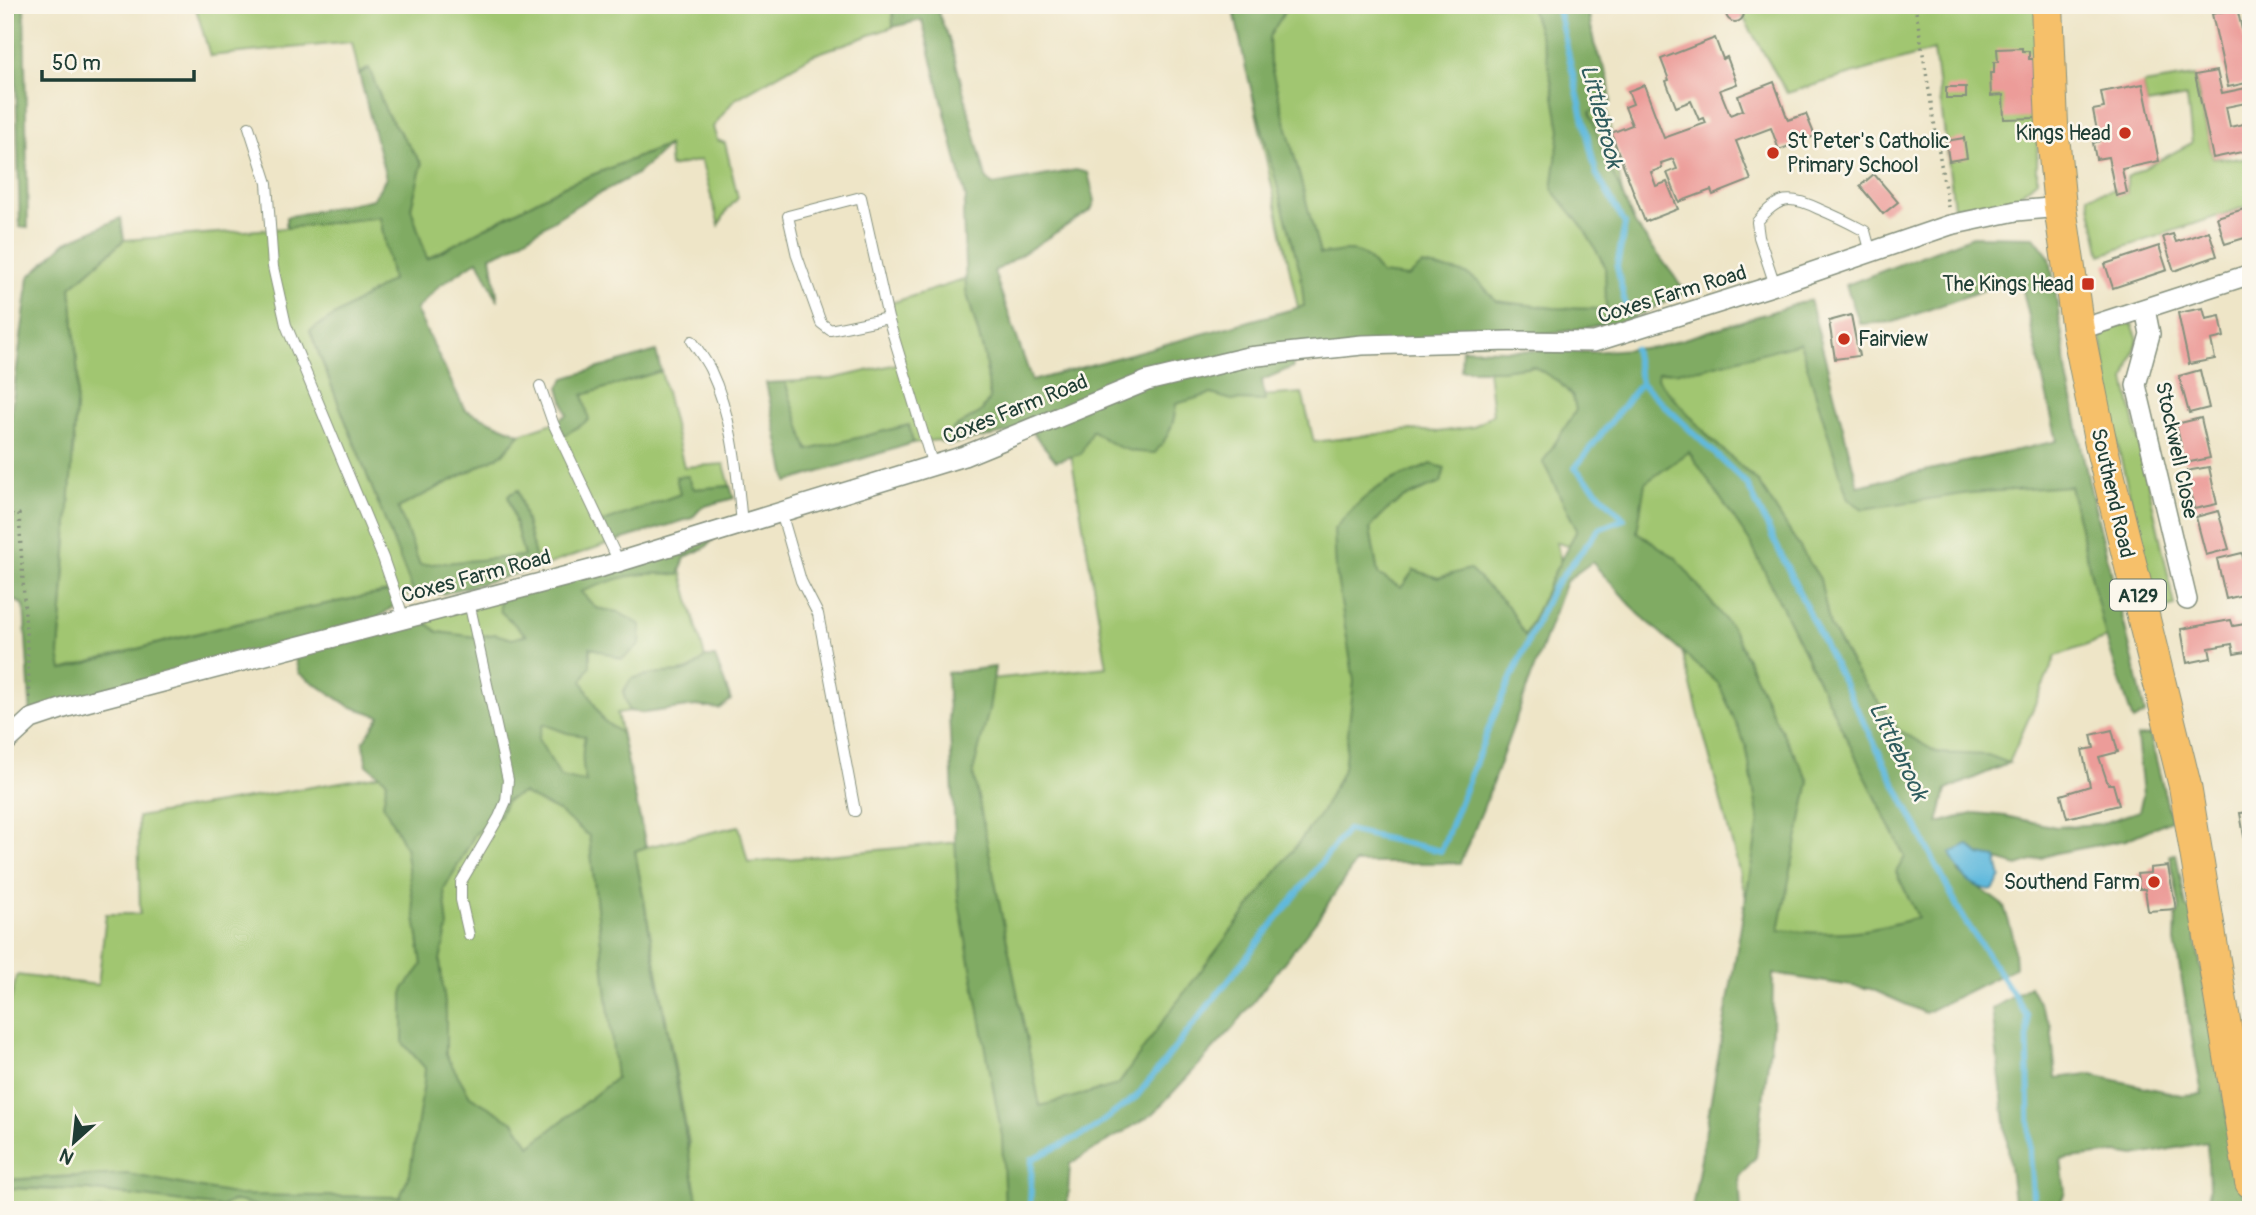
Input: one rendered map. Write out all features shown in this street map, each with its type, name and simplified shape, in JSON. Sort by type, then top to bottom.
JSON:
[{"type":"main road","name":"Southend Road","points":[[2047,5],[2052,125],[2060,207],[2078,330],[2101,445],[2185,786],[2215,958],[2241,1072],[2251,1182]]},
{"type":"street","name":"Coxes Farm Road","points":[[5,743],[31,719],[230,662],[619,562],[933,466],[964,456],[1147,381],[1248,357],[1362,345],[1594,342],[1775,285],[1950,225],[2016,211],[2060,207]]},
{"type":"street","points":[[2078,330],[2251,274]]},
{"type":"street","name":"Stockwell Close","points":[[2145,309],[2150,334],[2136,384],[2187,600]]},
{"type":"lane","points":[[249,127],[267,183],[273,267],[286,325],[383,558],[404,619]]},
{"type":"lane","points":[[888,318],[830,330],[821,323],[797,256],[788,216],[862,197],[888,318],[933,466]]},
{"type":"lane","points":[[1775,285],[1759,237],[1757,222],[1770,207],[1779,202],[1797,199],[1865,231],[1871,253]]},
{"type":"lane","points":[[692,341],[710,369],[730,432],[742,524]]},
{"type":"lane","points":[[540,386],[553,423],[619,562]]},
{"type":"lane","points":[[781,512],[801,580],[818,614],[855,811]]},
{"type":"lane","points":[[469,602],[508,780],[506,801],[499,817],[461,882],[461,900],[469,935]]},
{"type":"path","points":[[1915,5],[1950,225]]},
{"type":"path","points":[[5,516],[19,514],[31,719]]},
{"type":"green space","points":[[14,5],[24,5],[28,228],[20,227]]},
{"type":"green space","points":[[195,5],[892,5],[893,27],[813,55],[734,100],[713,127],[717,140],[725,143],[738,198],[719,225],[701,160],[670,167],[668,145],[564,186],[427,259],[411,208],[422,164],[387,114],[369,69],[359,74],[352,42],[210,56]]},
{"type":"green space","points":[[893,5],[937,5],[951,44],[986,178],[993,185],[1076,170],[1088,173],[1095,201],[1091,210],[994,272],[1032,381],[1304,306],[1301,275],[1246,69],[1233,5],[1289,5],[1269,37],[1270,63],[1320,254],[1355,252],[1367,258],[1381,274],[1408,277],[1422,265],[1464,273],[1478,281],[1496,301],[1554,308],[1606,309],[1605,266],[1584,229],[1552,189],[1560,130],[1547,57],[1530,5],[1587,5],[1594,44],[1608,77],[1611,103],[1590,112],[1602,149],[1635,224],[1686,292],[1621,324],[1607,324],[1510,341],[1291,353],[1293,367],[1262,380],[1265,401],[1232,400],[1211,394],[1176,404],[1170,430],[1155,453],[1121,448],[1092,430],[1081,454],[1056,461],[1029,428],[949,445],[953,429],[981,412],[990,398],[985,357],[966,290],[963,213],[966,198],[922,20],[893,27]]},
{"type":"green space","points":[[1233,5],[1587,5],[1643,305],[1621,324],[1300,317]]},
{"type":"green space","points":[[1736,5],[2038,5],[2037,180],[2010,203],[1954,207],[1934,50],[1787,93]]},
{"type":"green space","points":[[369,68],[387,114],[422,164],[411,208],[427,259],[564,186],[669,145],[637,174],[579,204],[510,248],[491,256],[498,301],[478,260],[439,286],[416,310],[465,410],[520,434],[503,454],[398,508],[420,565],[524,556],[508,495],[518,490],[538,568],[442,594],[413,591],[310,331],[392,280],[380,217],[286,228],[286,217],[373,199],[386,178],[359,74]]},
{"type":"green space","points":[[2194,76],[2213,158],[2251,159],[2251,205],[2101,255],[2088,196],[2115,189],[2116,195],[2127,193],[2127,177],[2192,143],[2187,97],[2147,104],[2143,84]]},
{"type":"green space","points":[[380,217],[392,280],[310,332],[413,591],[398,603],[394,591],[310,607],[144,647],[61,671],[59,654],[78,377],[71,287],[124,240],[286,228]]},
{"type":"green space","points":[[121,218],[124,240],[71,287],[78,377],[59,654],[62,670],[227,626],[394,591],[398,603],[364,628],[424,621],[438,632],[477,637],[495,634],[512,639],[526,635],[500,611],[499,594],[713,540],[705,548],[685,557],[679,575],[628,576],[581,592],[596,608],[618,612],[641,625],[640,645],[622,659],[590,647],[590,666],[582,681],[603,720],[621,733],[646,847],[635,851],[699,1210],[289,1210],[264,1208],[236,1201],[222,1207],[87,1190],[5,1188],[5,1180],[128,1174],[238,1195],[400,1197],[410,1173],[425,1068],[403,1043],[403,990],[422,965],[405,847],[383,804],[387,781],[367,765],[363,742],[380,716],[349,706],[299,673],[292,648],[31,719],[24,605],[5,596],[5,458],[29,277],[66,242]],"holes":[[[543,724],[585,736],[582,759],[586,782],[561,777],[538,739]],[[522,793],[558,811],[589,836],[616,1078],[530,1146],[515,1123],[470,1096],[446,1055],[446,1013],[440,960],[448,927],[444,890],[475,834],[499,817],[506,801]]]},
{"type":"green space","points":[[1973,236],[2034,237],[2050,258],[2066,372],[2084,460],[2145,714],[2133,721],[2106,638],[2070,486],[1970,493],[1863,509],[1848,499],[1800,343],[1701,369],[1658,373],[1657,379],[1710,438],[1759,483],[1820,579],[1830,626],[1858,675],[1899,730],[1938,753],[1988,755],[2009,763],[1946,790],[1938,823],[1975,813],[2005,816],[2056,827],[2100,824],[2139,811],[2143,795],[2137,737],[2150,735],[2171,820],[2126,840],[2056,853],[2018,866],[1980,855],[1968,845],[1958,872],[2004,906],[2013,936],[2015,968],[1925,1013],[1871,989],[1773,974],[1772,1031],[1756,1157],[1739,1176],[1741,1210],[1692,1210],[1759,821],[1746,746],[1719,684],[1639,614],[1592,562],[1566,581],[1483,809],[1460,863],[1355,863],[1319,917],[1233,1028],[1153,1114],[1070,1164],[1067,1210],[1005,1210],[1002,1136],[958,897],[947,673],[995,667],[989,710],[973,772],[1040,1106],[1118,1085],[1165,1018],[1321,813],[1344,768],[1354,681],[1336,572],[1334,529],[1360,502],[1382,485],[1431,464],[1445,468],[1441,483],[1401,500],[1385,512],[1370,529],[1378,574],[1401,588],[1414,570],[1438,578],[1469,569],[1508,606],[1525,636],[1577,530],[1543,462],[1576,410],[1573,397],[1559,382],[1533,366],[1502,370],[1461,370],[1462,349],[1590,352],[1658,347],[1810,300],[1858,486],[2057,441],[2020,277],[1894,322],[1860,324],[1846,285]],"holes":[[[1689,452],[1750,542],[1905,857],[1896,872],[1918,917],[1882,927],[1849,932],[1779,930],[1809,781],[1774,717],[1734,631],[1676,558],[1637,532],[1645,483]]]},
{"type":"green space","points":[[966,279],[966,290],[985,358],[990,398],[981,412],[953,429],[949,445],[938,440],[913,443],[909,425],[808,451],[785,382],[832,379],[901,363],[885,305]]},
{"type":"green space","points":[[1810,300],[1861,500],[2081,452],[2126,631],[2056,656],[2009,763],[1946,790],[1930,853],[1975,936],[1761,956],[1664,581],[1556,542],[1566,580],[1454,856],[1353,847],[1246,991],[1030,1174],[1031,1210],[685,1210],[689,1143],[635,851],[592,864],[617,1078],[530,1147],[441,1210],[5,1210],[5,1188],[55,1190],[73,1176],[5,1180],[5,1022],[17,975],[98,985],[106,914],[140,914],[138,817],[404,771],[376,626],[676,552],[716,698],[617,713],[646,847],[739,826],[748,863],[968,841],[972,681],[1107,667],[1067,431],[1217,381],[1262,396],[1302,393],[1314,442],[1411,430],[1438,432],[1473,427],[1493,414],[1488,370],[1614,361]],"holes":[[[1431,464],[1441,483],[1401,500],[1385,512],[1370,529],[1378,574],[1401,588],[1414,570],[1438,578],[1469,570],[1386,748],[1356,506],[1389,481],[1410,475]]]},
{"type":"green space","points":[[2132,324],[2138,339],[2125,380],[2175,606],[2157,610],[2116,438],[2101,336],[2119,325]]},
{"type":"green space","points":[[656,351],[661,371],[583,395],[589,420],[560,438],[553,423],[567,415],[559,387],[565,378]]},
{"type":"green space","points":[[661,371],[684,467],[724,464],[730,486],[694,489],[677,477],[681,494],[602,523],[610,543],[538,568],[518,491],[508,495],[524,556],[420,566],[398,508],[503,454],[520,434],[553,423],[560,438],[583,395]]},
{"type":"green space","points":[[785,382],[808,450],[909,425],[913,443],[787,482],[766,383]]},
{"type":"green space","points":[[688,476],[694,489],[730,486],[734,498],[702,507],[692,518],[610,543],[601,523],[680,494],[676,477]]},
{"type":"green space","points":[[705,657],[715,657],[731,700],[719,709],[696,706],[644,713],[629,711],[623,692],[631,679],[687,671]]},
{"type":"green space","points":[[2176,854],[2186,907],[2191,911],[2246,1210],[2210,1210],[2207,1142],[2135,1156],[2117,1153],[2061,1159],[2065,1192],[2057,1210],[2015,1210],[1992,1009],[2030,986],[2051,1025],[2056,1078],[2088,1074],[2181,1095],[2202,1094],[2175,942],[2176,917],[2180,909],[2170,855]]},
{"type":"water","points":[[1968,845],[1980,855],[1996,858],[2001,877],[1993,890],[1978,887],[1966,879],[1957,867],[1950,853]]},
{"type":"building","points":[[1735,4],[1741,7],[1744,13],[1741,19],[1735,22],[1729,19],[1726,13],[1729,7]]},
{"type":"building","points":[[2237,8],[2251,68],[2251,82],[2228,87],[2212,14]]},
{"type":"building","points":[[1715,38],[1723,59],[1727,57],[1737,84],[1720,90],[1730,115],[1743,110],[1738,96],[1774,82],[1788,120],[1806,114],[1815,136],[1779,150],[1771,128],[1736,141],[1751,180],[1713,195],[1711,190],[1679,202],[1667,173],[1677,169],[1673,159],[1661,163],[1662,168],[1651,172],[1656,186],[1667,182],[1678,209],[1645,222],[1611,133],[1632,125],[1625,107],[1633,104],[1628,91],[1644,85],[1664,138],[1706,123],[1704,118],[1699,120],[1691,101],[1676,107],[1661,59]]},
{"type":"building","points":[[2022,48],[2022,51],[2029,51],[2029,59],[2035,59],[2037,118],[2004,119],[2003,95],[1991,96],[1990,73],[1994,73],[1994,62],[1998,62],[1997,49]]},
{"type":"building","points":[[2217,71],[2222,93],[2251,87],[2251,102],[2226,107],[2230,127],[2248,123],[2251,150],[2213,158],[2195,75]]},
{"type":"building","name":"Kings Head","points":[[2143,84],[2159,161],[2122,169],[2127,193],[2116,196],[2108,157],[2096,159],[2093,143],[2099,141],[2093,110],[2104,108],[2101,92]]},
{"type":"building","points":[[1946,87],[1966,87],[1966,98],[1946,98]]},
{"type":"building","points":[[1964,138],[1967,158],[1949,161],[1946,141]]},
{"type":"building","points":[[1874,174],[1898,202],[1883,214],[1860,186]]},
{"type":"building","points":[[2251,207],[2251,236],[2225,244],[2217,217]]},
{"type":"building","points":[[2209,231],[2217,256],[2174,271],[2163,237],[2173,234],[2176,242]]},
{"type":"building","points":[[2159,246],[2167,270],[2113,288],[2105,264]]},
{"type":"building","points":[[2203,308],[2206,319],[2220,316],[2224,337],[2211,340],[2215,359],[2189,364],[2178,313]]},
{"type":"building","name":"Fairview","points":[[1851,315],[1859,356],[1835,359],[1829,321]]},
{"type":"building","points":[[2200,370],[2209,408],[2189,413],[2179,376]]},
{"type":"building","points":[[2201,418],[2210,458],[2185,463],[2176,424]]},
{"type":"building","points":[[2209,467],[2217,504],[2194,509],[2186,471]]},
{"type":"building","points":[[2218,511],[2229,549],[2206,555],[2196,517]]},
{"type":"building","points":[[2242,553],[2251,593],[2226,599],[2217,559]]},
{"type":"building","points":[[2231,620],[2233,626],[2251,623],[2251,651],[2234,654],[2232,644],[2209,648],[2211,658],[2187,663],[2181,629]]},
{"type":"building","points":[[2112,730],[2118,752],[2099,757],[2108,784],[2113,784],[2119,805],[2067,818],[2061,795],[2090,786],[2082,750],[2094,748],[2091,735]]},
{"type":"building","points":[[2251,812],[2251,842],[2245,842],[2240,813]]},
{"type":"building","name":"Southend Farm","points":[[2168,866],[2176,909],[2148,911],[2145,889],[2139,889],[2137,874],[2150,873],[2150,868]]},
{"type":"waterway","name":"Littlebrook","points":[[1557,5],[1596,173],[1625,224],[1617,266],[1627,313]]},
{"type":"waterway","name":"Littlebrook","points":[[1634,349],[1641,383],[1747,484],[1826,648],[1962,916],[2027,1015],[2034,1210]]},
{"type":"waterway","points":[[1030,1210],[1032,1159],[1090,1131],[1137,1096],[1347,830],[1441,851],[1492,720],[1552,589],[1599,529],[1624,519],[1575,468],[1641,383]]},
{"type":"place","name":"Kings Head","points":[[2125,133]]},
{"type":"place","name":"St Peter's Catholic Primary School","points":[[1773,153]]},
{"type":"place","name":"The Kings Head","points":[[2088,284]]},
{"type":"place","name":"Fairview","points":[[1844,339]]},
{"type":"place","name":"Southend Farm","points":[[2154,882]]}]
